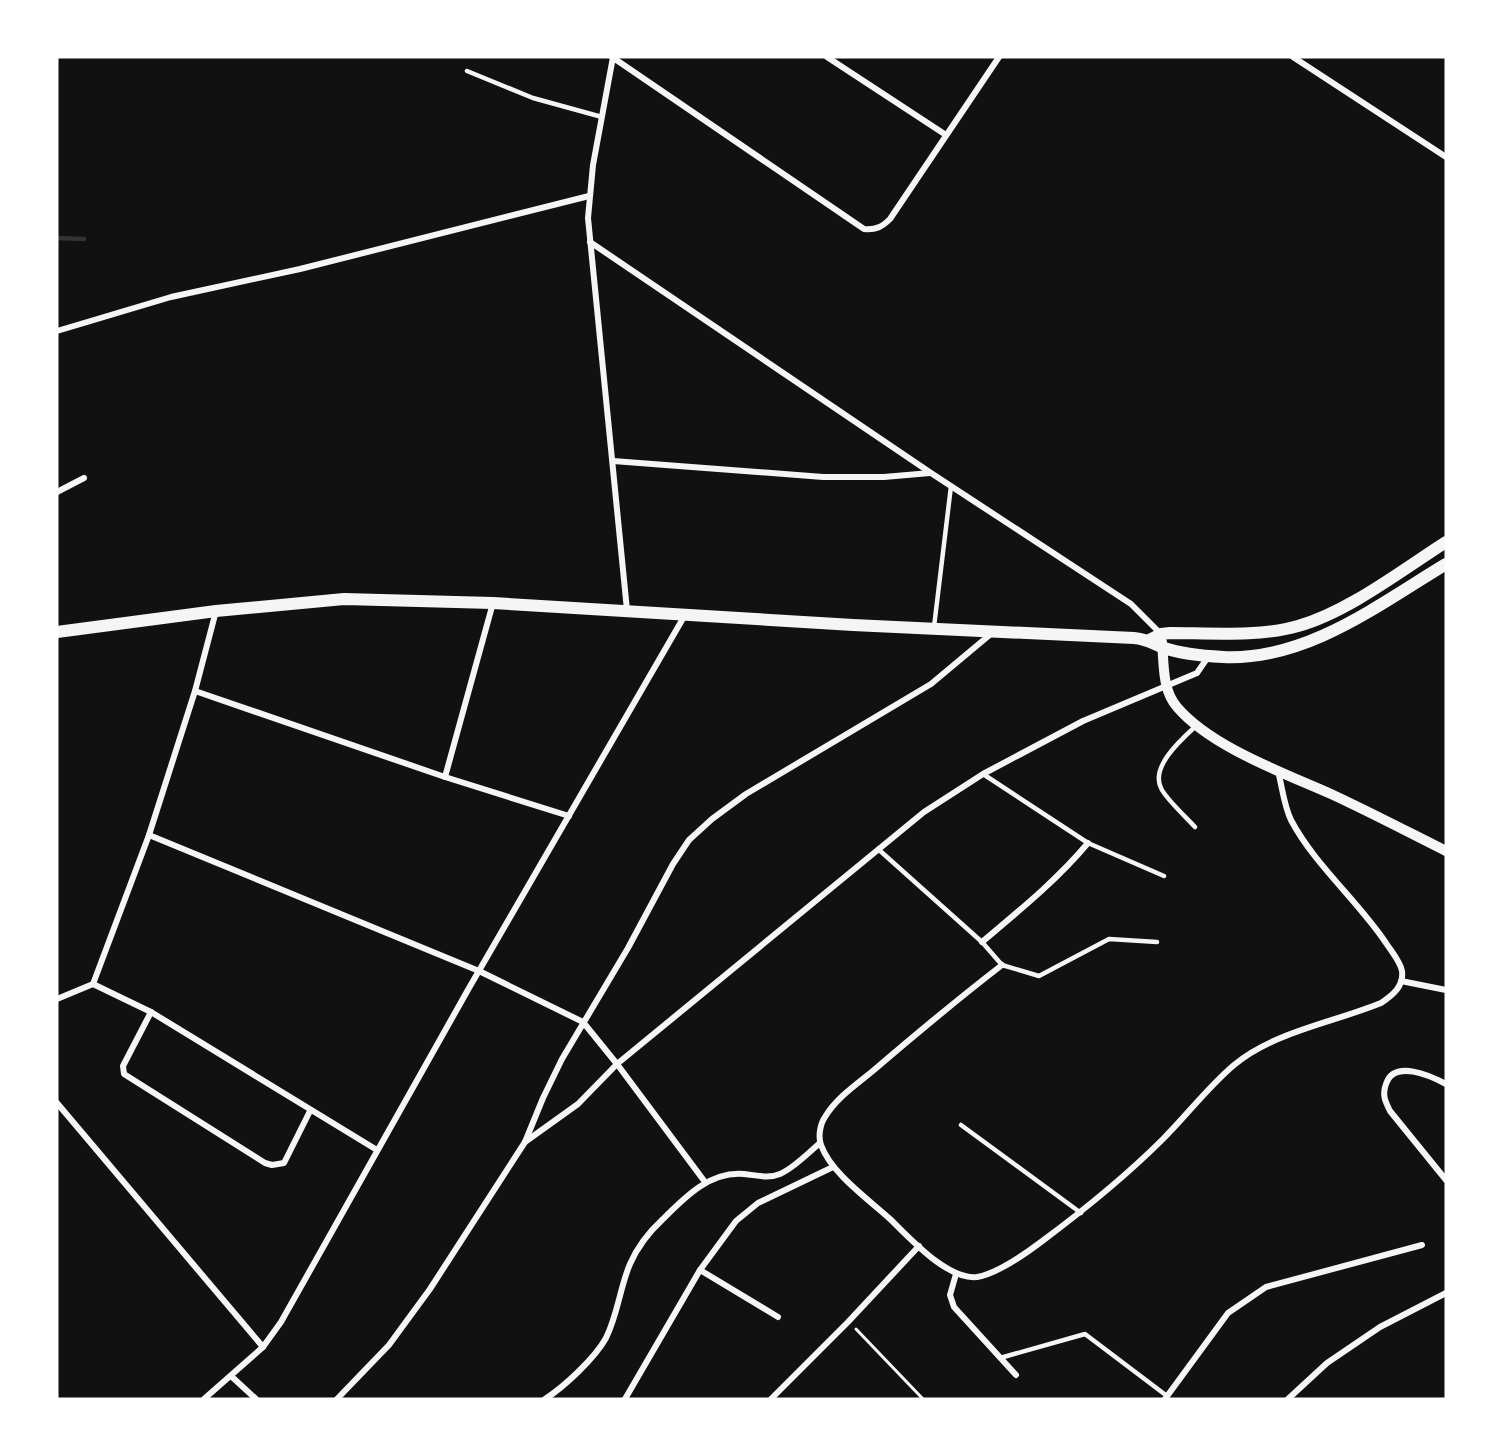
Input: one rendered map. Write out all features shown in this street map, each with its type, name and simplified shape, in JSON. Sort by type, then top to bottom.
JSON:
[{"type":"main road","points":[[1149,640],[1161,634],[1273,631],[1299,626],[1353,601],[1446,542]]},
{"type":"main road","points":[[57,632],[216,611],[344,599],[493,603],[993,633],[1134,638],[1149,640],[1162,647],[1209,655],[1242,657],[1268,654],[1304,644],[1361,615],[1446,564]]},
{"type":"street","points":[[627,610],[590,242],[589,196],[612,57],[864,229],[874,230],[891,219],[999,57]]},
{"type":"street","points":[[827,57],[945,135]]},
{"type":"street","points":[[1293,57],[1446,158]]},
{"type":"street","points":[[57,331],[171,297],[300,268],[589,196]]},
{"type":"street","points":[[590,242],[930,473],[1131,604],[1161,634],[1166,687],[1176,707],[1197,725],[1223,743],[1277,771],[1332,795],[1446,851]]},
{"type":"street","points":[[613,461],[823,477],[884,477],[930,473]]},
{"type":"street","points":[[57,492],[84,478]]},
{"type":"street","points":[[445,777],[493,603]]},
{"type":"street","points":[[57,999],[93,984],[149,835],[195,691],[216,611]]},
{"type":"street","points":[[204,1399],[263,1347],[281,1322],[479,971],[685,615]]},
{"type":"street","points":[[337,1399],[389,1345],[430,1289],[525,1142],[543,1098],[583,1022],[689,840],[712,819],[746,794],[931,684],[993,633]]},
{"type":"street","points":[[525,1142],[578,1104],[617,1064],[924,812],[983,774],[1083,721],[1197,673],[1209,655]]},
{"type":"street","points":[[195,691],[445,777],[569,816]]},
{"type":"street","points":[[1002,965],[928,1023],[831,1108],[823,1119],[820,1131],[820,1143],[833,1167],[919,1246],[956,1274],[977,1277],[1001,1268],[1022,1256],[1081,1213],[1141,1161],[1234,1064],[1256,1050],[1283,1038],[1382,1003],[1394,994],[1401,981],[1400,964],[1374,924],[1313,852],[1290,819],[1277,771]]},
{"type":"street","points":[[149,835],[479,971],[583,1022],[705,1182]]},
{"type":"street","points":[[982,942],[1048,886],[1088,843]]},
{"type":"street","points":[[1401,981],[1446,990]]},
{"type":"street","points":[[93,984],[151,1012],[377,1150]]},
{"type":"street","points":[[151,1012],[123,1066],[124,1074],[265,1162],[272,1165],[284,1163],[310,1111]]},
{"type":"street","points":[[1446,1084],[1430,1075],[1408,1071],[1395,1073],[1388,1077],[1384,1100],[1390,1111],[1446,1180]]},
{"type":"street","points":[[57,1103],[263,1347]]},
{"type":"street","points":[[545,1399],[585,1364],[605,1340],[617,1314],[630,1264],[662,1220],[705,1182],[724,1174],[762,1177],[780,1174],[820,1143]]},
{"type":"street","points":[[625,1399],[700,1270],[736,1221],[758,1203],[833,1167]]},
{"type":"street","points":[[1166,1398],[1228,1313],[1266,1287],[1422,1245]]},
{"type":"street","points":[[771,1399],[848,1322],[919,1246]]},
{"type":"street","points":[[700,1270],[778,1317]]},
{"type":"street","points":[[956,1274],[950,1295],[954,1307],[1016,1374]]},
{"type":"street","points":[[1288,1399],[1327,1363],[1380,1327],[1446,1293]]},
{"type":"street","points":[[231,1376],[256,1399]]},
{"type":"lane","points":[[467,71],[533,98],[602,117]]},
{"type":"lane","points":[[934,629],[951,486]]},
{"type":"lane","points":[[1196,827],[1160,787],[1160,771],[1172,750],[1197,725]]},
{"type":"lane","points":[[983,774],[1088,843],[1164,876]]},
{"type":"lane","points":[[878,849],[982,942],[1002,965],[1039,976],[1109,939],[1158,942]]},
{"type":"lane","points":[[962,1125],[1081,1213]]},
{"type":"lane","points":[[1000,1358],[1085,1334],[1166,1398]]},
{"type":"path","points":[[848,1322],[923,1399]]},
{"type":"waterway","points":[[57,238],[84,239]]}]
